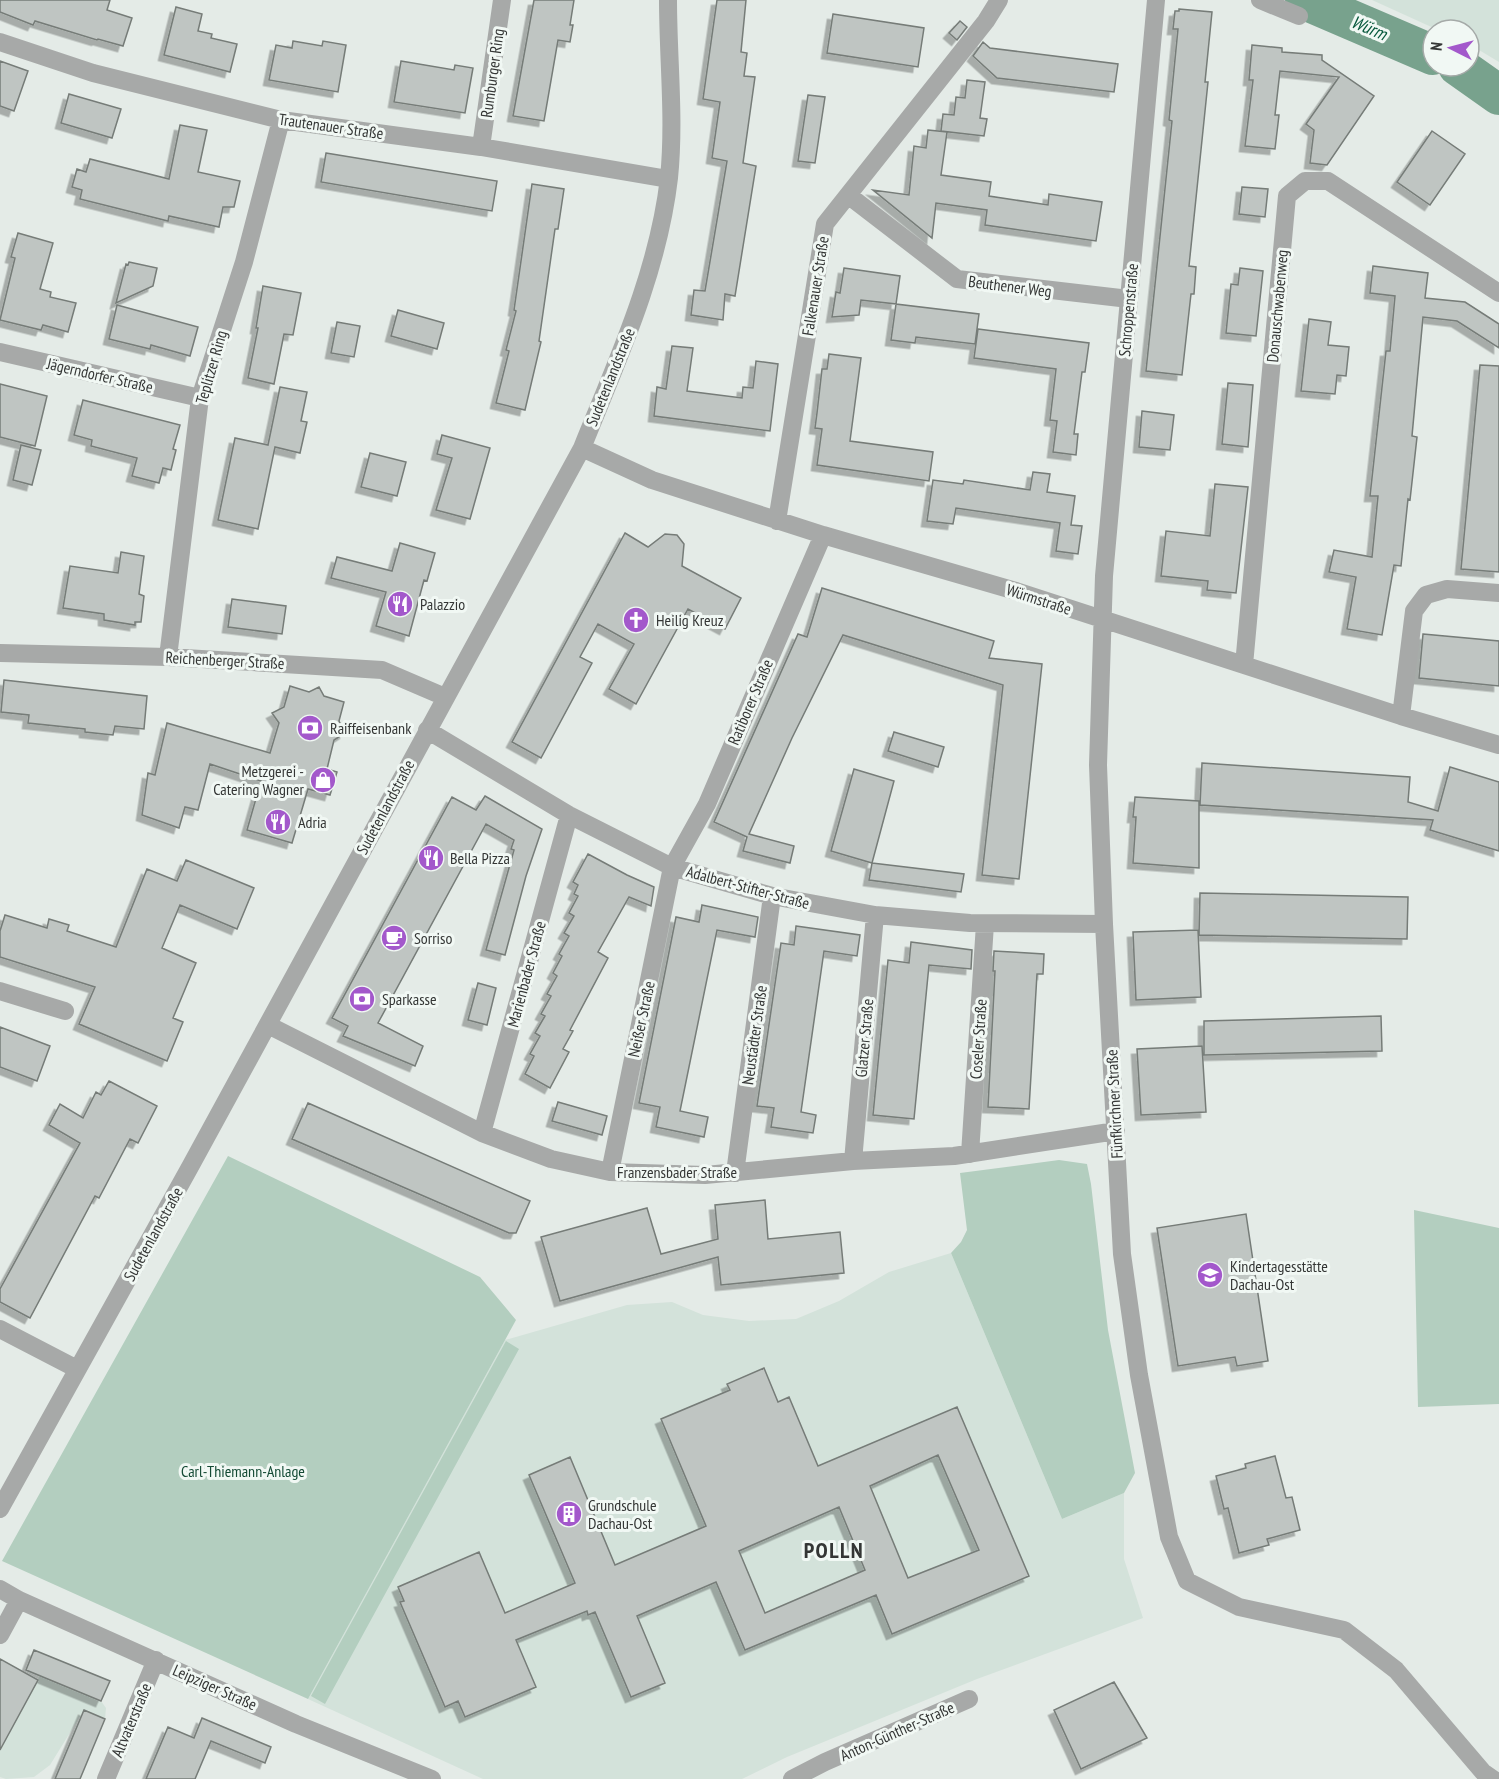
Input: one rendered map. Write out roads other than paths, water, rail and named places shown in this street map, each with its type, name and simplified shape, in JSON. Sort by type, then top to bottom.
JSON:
[{"type":"street","name":"Rumburger Ring","points":[[481,147],[502,0]]},
{"type":"street","name":"Sudetenlandstraße","points":[[0,1509],[268,1025],[582,447],[625,341],[652,262],[669,179],[672,103],[668,0]]},
{"type":"street","name":"Falkenauer Straße","points":[[777,521],[825,224],[986,21],[999,0]]},
{"type":"street","name":"Schroppenstraße","points":[[1103,620],[1104,576],[1156,0]]},
{"type":"street","points":[[1260,0],[1299,16]]},
{"type":"street","name":"Trautenauer Straße","points":[[0,42],[93,73],[281,120],[481,147],[669,179]]},
{"type":"street","name":"Teplitzer Ring","points":[[168,657],[200,398],[244,262],[281,120]]},
{"type":"street","name":"Donauschwabenweg","points":[[1244,665],[1287,196],[1305,181],[1328,181],[1499,293]]},
{"type":"street","name":"Beuthener Weg","points":[[848,195],[957,279],[1129,299]]},
{"type":"street","name":"Jägerndorfer Straße","points":[[0,351],[200,398]]},
{"type":"street","name":"Würmstraße","points":[[582,447],[652,480],[777,521],[1016,591],[1401,716],[1499,745]]},
{"type":"street","name":"Ratiborer Straße","points":[[672,867],[706,804],[823,535]]},
{"type":"street","points":[[1401,716],[1414,611],[1426,595],[1447,589],[1499,593]]},
{"type":"street","name":"Fünfkirchner Straße","points":[[1103,620],[1098,765],[1104,924],[1122,1254],[1139,1376],[1169,1537],[1187,1581],[1239,1607],[1344,1630],[1395,1670],[1483,1772],[1493,1779]]},
{"type":"street","name":"Reichenberger Straße","points":[[0,653],[168,657],[382,669],[445,697]]},
{"type":"street","name":"Adalbert-Stifter-Straße","points":[[427,730],[569,815],[672,867],[772,896],[875,915],[986,924],[1104,924]]},
{"type":"street","name":"Marienbader Straße","points":[[482,1133],[569,815]]},
{"type":"street","name":"Neißer Straße","points":[[610,1172],[672,867]]},
{"type":"street","name":"Neustädter Straße","points":[[735,1173],[772,896]]},
{"type":"street","name":"Glatzer Straße","points":[[853,1161],[875,915]]},
{"type":"street","name":"Coseler Straße","points":[[970,1154],[986,924]]},
{"type":"street","points":[[0,991],[65,1011]]},
{"type":"street","name":"Franzensbader Straße","points":[[268,1025],[482,1133],[551,1159],[610,1172],[705,1175],[853,1161],[970,1154],[1116,1131]]},
{"type":"street","points":[[0,1329],[77,1369]]},
{"type":"street","name":"Leipziger Straße","points":[[0,1589],[19,1600],[296,1724],[432,1779]]},
{"type":"street","points":[[0,1635],[19,1600]]},
{"type":"street","name":"Altvaterstraße","points":[[106,1779],[156,1660]]},
{"type":"street","name":"Anton-Günther-Straße","points":[[792,1779],[825,1762],[969,1699]]},
{"type":"waterway","name":"Würm","points":[[1305,0],[1421,50]]},
{"type":"waterway","name":"Würm","points":[[1475,78],[1499,95]]},
{"type":"place","name":"Palazzio","points":[[400,604]]},
{"type":"place","name":"Heilig Kreuz","points":[[636,620]]},
{"type":"place","name":"Raiffeisenbank","points":[[310,728]]},
{"type":"place","name":"Metzgerei - Catering Wagner","points":[[323,780]]},
{"type":"place","name":"Adria","points":[[278,822]]},
{"type":"place","name":"Bella Pizza","points":[[431,858]]},
{"type":"place","name":"Sorriso","points":[[394,938]]},
{"type":"place","name":"Sparkasse","points":[[362,999]]},
{"type":"place","name":"Kindertagesstätte Dachau-Ost","points":[[1210,1275]]},
{"type":"place","name":"Grundschule Dachau-Ost","points":[[569,1514]]},
{"type":"district","name":"POLLN","points":[[834,1550]]},
{"type":"park label","name":"Carl-Thiemann-Anlage","points":[[243,1471]]}]
